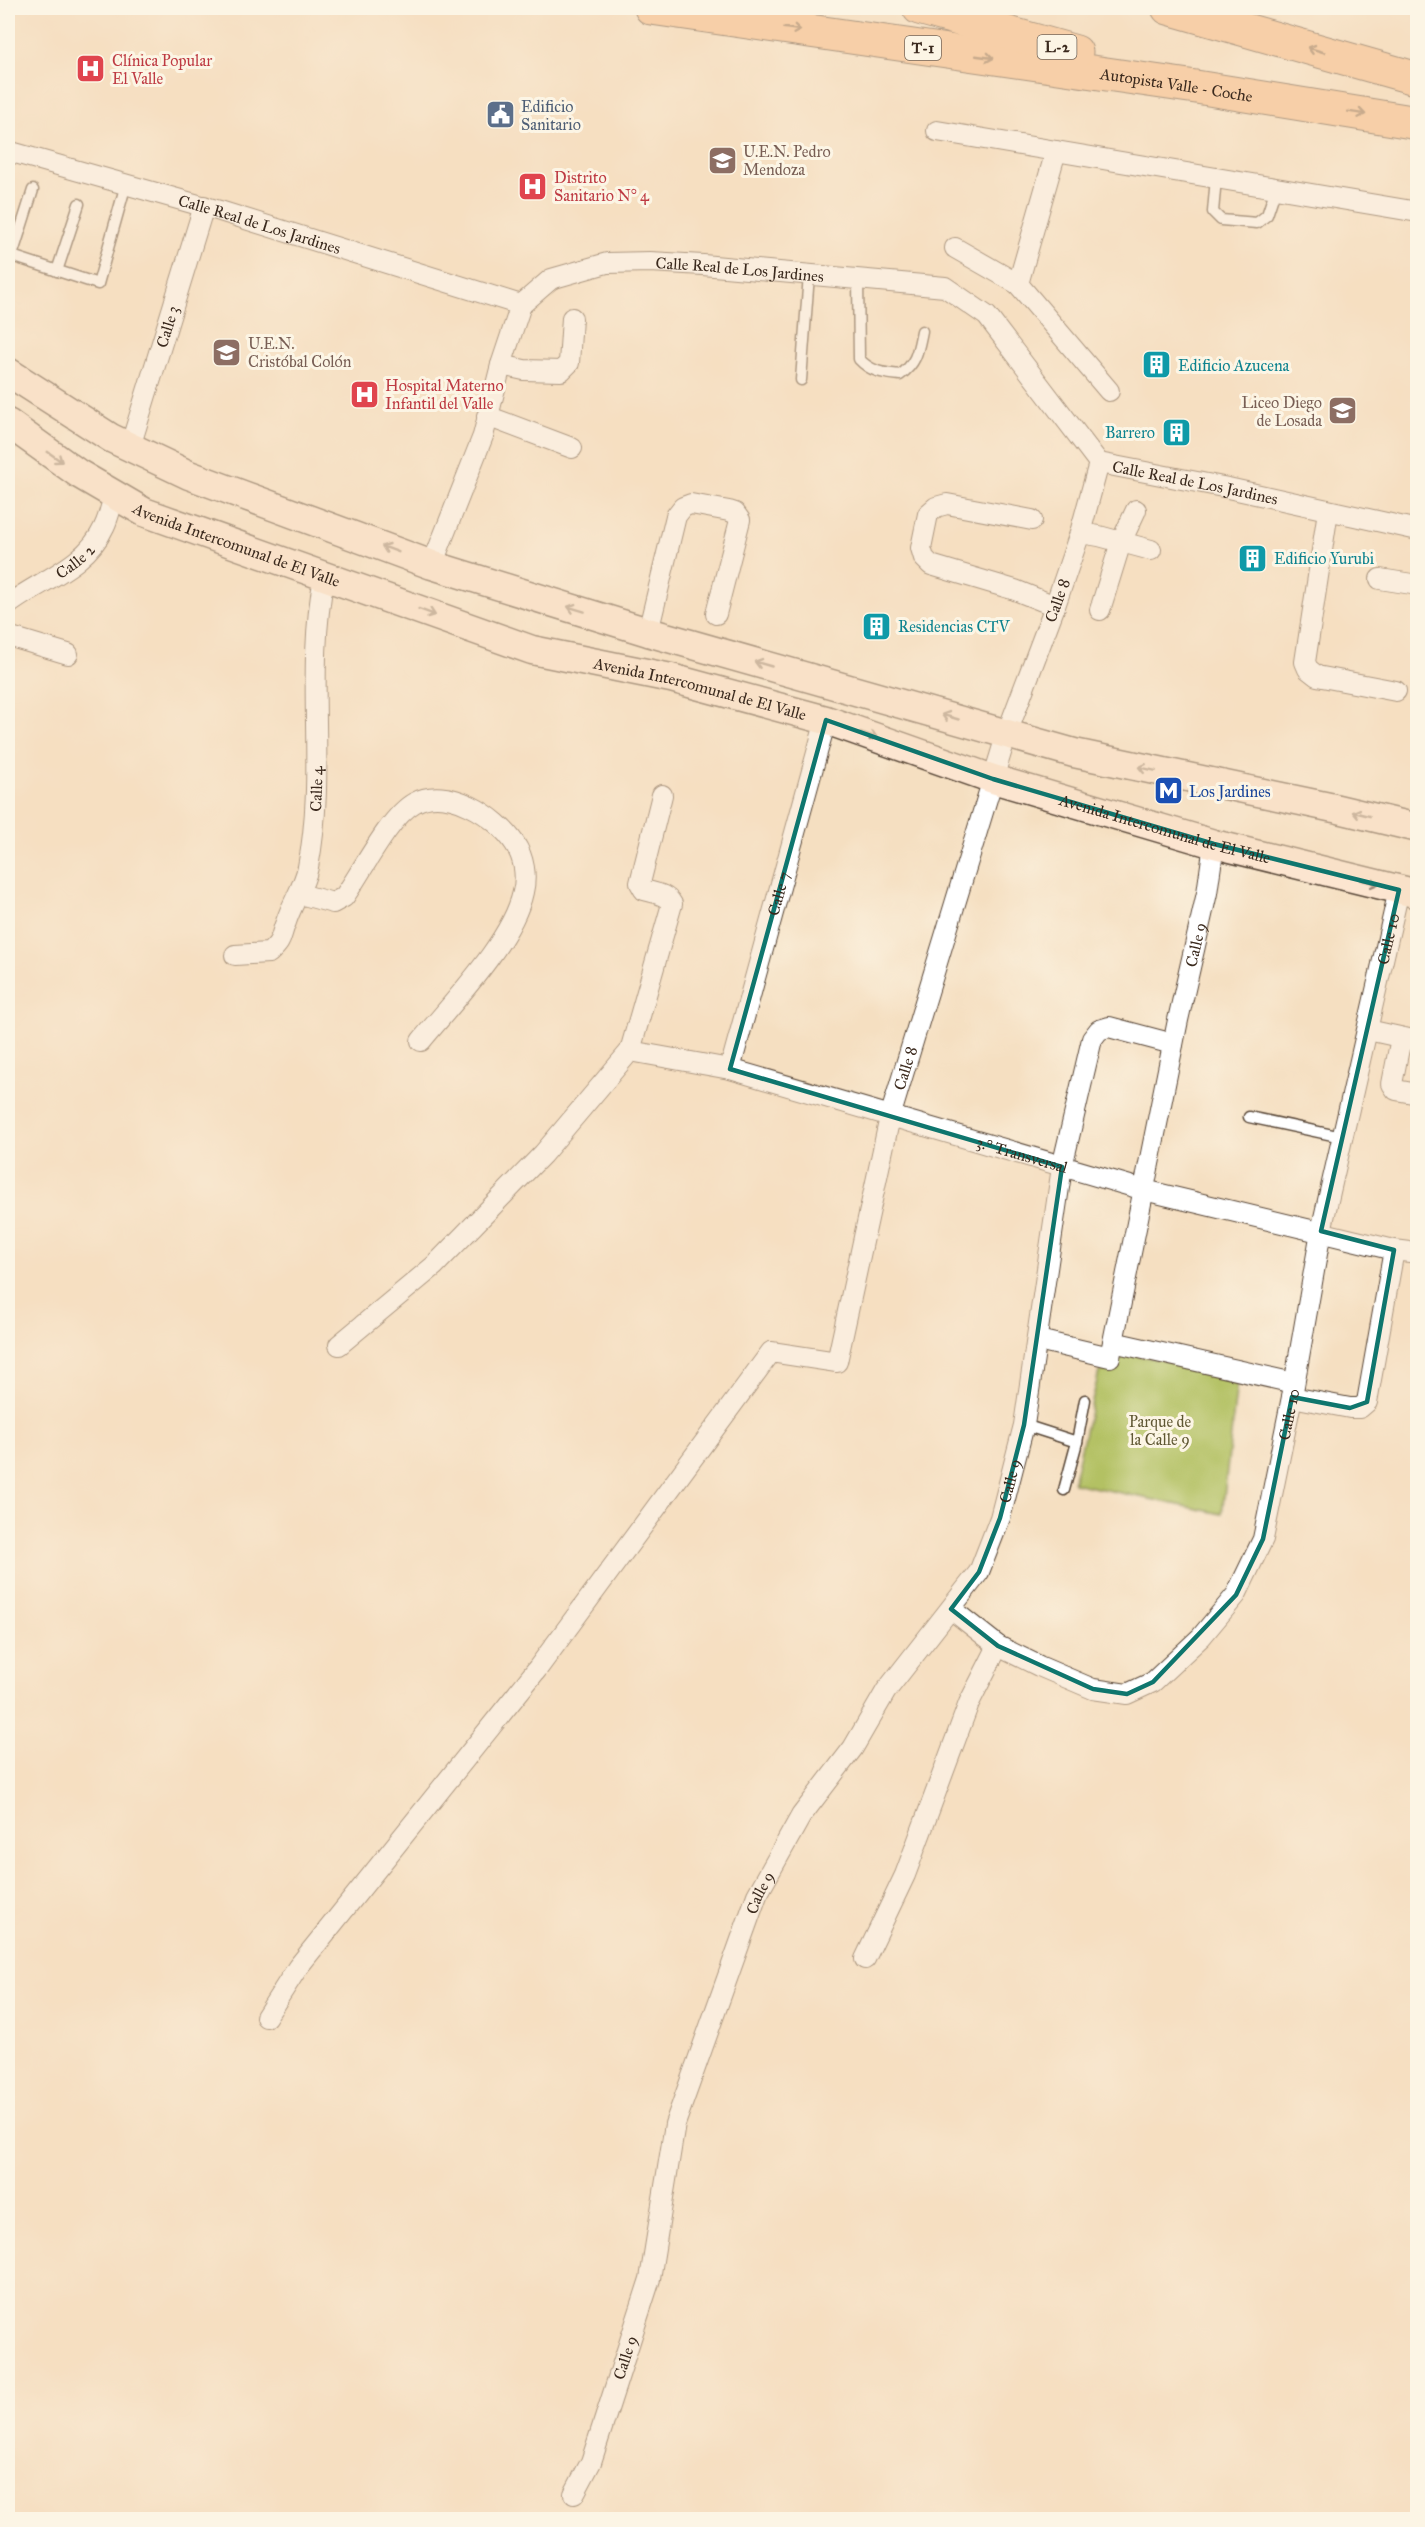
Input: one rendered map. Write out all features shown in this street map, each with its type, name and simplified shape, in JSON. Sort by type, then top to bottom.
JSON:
[{"type":"highway","name":"Autopista Valle - Coche","points":[[651,8],[1196,87],[1405,121]]},
{"type":"highway","name":"L-2","points":[[919,8],[1196,87]]},
{"type":"highway","points":[[1168,8],[1418,79]]},
{"type":"highway","points":[[1372,66],[1405,121]]},
{"type":"main road","points":[[8,372],[54,404],[130,447],[189,475],[432,565],[648,632],[1074,753],[1418,828]]},
{"type":"main road","name":"Avenida Intercomunal de El Valle","points":[[8,423],[79,474],[144,512],[238,544],[324,578],[532,650],[671,678],[826,720],[993,778],[1214,844],[1408,892]]},
{"type":"street","points":[[937,131],[1418,212]]},
{"type":"street","name":"Calle Real de Los Jardines","points":[[8,151],[204,206],[521,305],[551,279],[607,263],[650,262],[703,265],[945,287],[987,316],[1099,463],[1418,530]]},
{"type":"street","points":[[1018,284],[1056,151]]},
{"type":"street","name":"Calle 3","points":[[130,447],[204,206]]},
{"type":"street","points":[[956,248],[1018,284],[1109,392]]},
{"type":"street","points":[[432,565],[483,436],[501,365],[521,305]]},
{"type":"street","points":[[501,365],[561,371],[566,368],[569,363],[572,318]]},
{"type":"street","points":[[487,416],[572,448]]},
{"type":"street","name":"Calle 8","points":[[266,2017],[298,1967],[538,1668],[771,1352],[837,1362],[890,1117],[1007,733],[1056,606],[1080,533],[1099,463]]},
{"type":"street","name":"Calle 2","points":[[8,605],[74,564],[90,548],[104,528],[114,496]]},
{"type":"street","points":[[648,632],[676,516],[683,507],[691,504],[729,511],[735,513],[740,520],[717,614]]},
{"type":"street","points":[[1032,520],[947,504],[936,507],[928,514],[921,548],[924,558],[931,564],[1015,590],[1056,606]]},
{"type":"street","points":[[1100,610],[1121,542],[1136,510]]},
{"type":"street","points":[[1328,511],[1305,662],[1308,669],[1317,676],[1396,691]]},
{"type":"street","points":[[1080,533],[1151,550]]},
{"type":"street","name":"Calle 4","points":[[235,954],[269,953],[282,941],[286,922],[300,894],[308,866],[317,788],[314,672],[324,578]]},
{"type":"street","points":[[1380,579],[1418,585]]},
{"type":"street","points":[[8,636],[68,654]]},
{"type":"street","name":"Calle 7","points":[[730,1069],[826,720]]},
{"type":"street","points":[[339,1345],[434,1266],[543,1154],[630,1051],[672,904],[663,896],[644,890],[640,883],[662,795]]},
{"type":"street","points":[[300,894],[333,903],[344,897],[398,815],[415,802],[426,799],[450,797],[477,810],[510,838],[524,864],[523,892],[516,912],[488,958],[421,1041]]},
{"type":"street","name":"Calle 9","points":[[1113,1342],[1173,1044],[1207,894],[1214,844]]},
{"type":"street","name":"Calle 10","points":[[951,1609],[998,1646],[1039,1666],[1093,1689],[1127,1694],[1152,1682],[1201,1637],[1236,1595],[1263,1539],[1293,1390],[1321,1231],[1342,1137],[1368,1030],[1408,892]]},
{"type":"street","name":"Calle 9","points":[[574,2494],[591,2462],[650,2279],[675,2124],[757,1895],[801,1816],[853,1748],[885,1691],[979,1572],[1000,1518],[1024,1425],[1062,1167],[1092,1039],[1099,1030],[1108,1027],[1173,1044]]},
{"type":"street","points":[[1368,1030],[1409,1040],[1392,1084],[1396,1090],[1418,1094]]},
{"type":"street","name":"3.° Transversal","points":[[630,1051],[730,1069],[1144,1190],[1394,1250],[1418,1253]]},
{"type":"street","points":[[1038,1340],[1110,1357],[1113,1342],[1293,1390],[1350,1408],[1360,1408],[1367,1402],[1394,1250]]},
{"type":"street","points":[[865,1959],[905,1875],[969,1703],[998,1646]]},
{"type":"lane","points":[[1216,178],[1213,212],[1221,220],[1257,223],[1263,220],[1276,188]]},
{"type":"lane","points":[[33,190],[12,256],[98,284],[126,184]]},
{"type":"lane","points":[[57,271],[79,204]]},
{"type":"lane","points":[[801,380],[809,275]]},
{"type":"lane","points":[[858,279],[859,359],[866,367],[878,372],[900,375],[911,367],[917,357],[922,331]]},
{"type":"lane","points":[[1249,1117],[1342,1137]]},
{"type":"lane","points":[[1064,1490],[1085,1400]]},
{"type":"lane","points":[[1024,1425],[1077,1442]]},
{"type":"highlighted area","points":[[826,720],[993,779],[1214,844],[1399,890],[1321,1231],[1394,1250],[1367,1402],[1350,1408],[1292,1397],[1263,1539],[1236,1595],[1153,1682],[1127,1694],[1093,1689],[998,1646],[951,1609],[979,1572],[1000,1518],[1024,1425],[1062,1167],[730,1069]]},
{"type":"green space","name":"Parque de la Calle 9","points":[[1123,1353],[1238,1373],[1222,1514],[1073,1483],[1099,1372],[1114,1366]]},
{"type":"place","name":"Clínica Popular El Valle","points":[[91,69]]},
{"type":"place","name":"Edificio Sanitario","points":[[500,115]]},
{"type":"place","name":"U.E.N. Pedro Mendoza","points":[[722,160]]},
{"type":"place","name":"Distrito Sanitario N° 4","points":[[533,186]]},
{"type":"place","name":"U.E.N. Cristóbal Colón","points":[[227,352]]},
{"type":"place","name":"Edificio Azucena","points":[[1157,365]]},
{"type":"place","name":"Hospital Materno Infantil del Valle","points":[[364,394]]},
{"type":"place","name":"Liceo Diego de Losada","points":[[1343,411]]},
{"type":"place","name":"Barrero","points":[[1176,432]]},
{"type":"place","name":"Edificio Yurubi","points":[[1253,558]]},
{"type":"place","name":"Residencias CTV","points":[[877,626]]},
{"type":"place","name":"Los Jardines","points":[[1168,791]]}]
